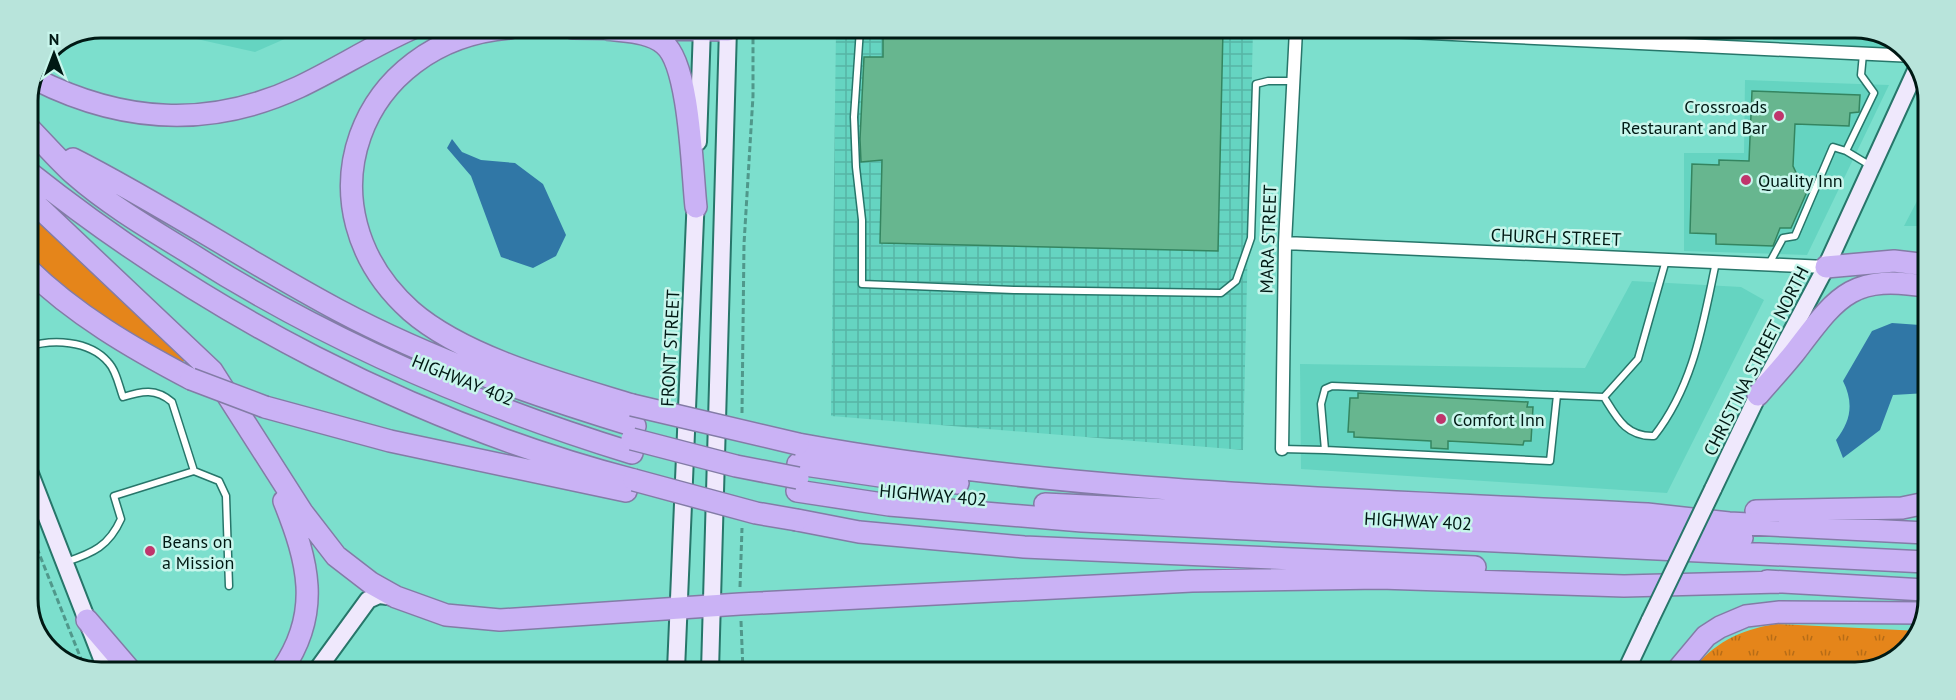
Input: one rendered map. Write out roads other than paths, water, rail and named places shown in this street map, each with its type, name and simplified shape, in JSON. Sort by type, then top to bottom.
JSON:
[{"type":"highway","points":[[41,82],[70,95],[131,113],[186,116],[229,111],[263,102],[299,87],[393,38]]},
{"type":"highway","points":[[459,38],[416,59],[386,88],[361,131],[352,164],[351,196],[360,240],[378,275],[393,292],[435,328],[485,354],[525,370],[632,405],[889,505],[1082,521],[1918,562]]},
{"type":"highway","points":[[651,38],[664,44],[678,61],[696,207]]},
{"type":"highway","name":"HIGHWAY 402","points":[[38,132],[184,237],[341,325],[495,394],[550,414],[736,466],[798,469],[959,499],[1918,547]]},
{"type":"highway","points":[[38,136],[75,175],[124,211],[230,279],[302,320],[446,388],[553,429],[633,439]]},
{"type":"highway","points":[[38,180],[67,203],[147,258],[253,322],[309,352],[358,377],[467,424],[633,486]]},
{"type":"highway","points":[[38,206],[198,355],[219,379],[302,512],[336,556],[371,583],[396,597],[446,615],[474,619],[1291,578],[1624,586],[1780,582]]},
{"type":"highway","points":[[1826,267],[1894,261],[1918,264]]},
{"type":"highway","points":[[38,278],[62,301],[99,327],[191,379],[265,407],[390,441],[633,486],[749,517],[796,520],[869,533],[1024,547],[1197,553],[1918,590]]},
{"type":"highway","points":[[1758,394],[1793,355],[1818,320],[1846,294],[1881,284],[1918,286]]},
{"type":"highway","points":[[264,450],[299,538],[308,578],[307,612],[303,631],[286,662]]},
{"type":"highway","points":[[798,469],[906,463],[1034,479],[1210,491],[1647,514],[1729,523],[1918,532]]},
{"type":"highway","points":[[1647,514],[1902,508],[1918,505]]},
{"type":"highway","points":[[1684,662],[1706,636],[1726,623],[1746,616],[1780,612],[1917,613]]},
{"type":"highway","points":[[87,620],[123,662]]},
{"type":"main road","name":"FRONT STREET","points":[[676,662],[702,38]]},
{"type":"main road","points":[[710,662],[728,38]]},
{"type":"main road","name":"CHRISTINA STREET NORTH","points":[[1630,662],[1758,394],[1826,267],[1914,75]]},
{"type":"main road","points":[[38,494],[103,662]]},
{"type":"main road","points":[[323,662],[368,600],[379,595],[396,597]]},
{"type":"street","name":"MARA STREET","points":[[1282,449],[1285,243],[1296,38]]},
{"type":"street","points":[[1533,38],[1899,55]]},
{"type":"street","name":"CHURCH STREET","points":[[1285,243],[1826,267]]},
{"type":"lane","points":[[859,38],[854,117],[856,167],[862,220],[862,284],[1014,290],[1221,293],[1236,281],[1251,238],[1256,84],[1268,81],[1293,81]]},
{"type":"lane","points":[[1846,151],[1874,93],[1861,75],[1863,54]]},
{"type":"lane","points":[[1769,264],[1783,238],[1795,236],[1833,147],[1846,151],[1871,166]]},
{"type":"lane","points":[[1604,397],[1638,359],[1666,260]]},
{"type":"lane","points":[[1604,397],[1624,428],[1636,434],[1654,436],[1672,413],[1699,344],[1716,262]]},
{"type":"lane","points":[[38,345],[56,343],[84,346],[110,363],[123,397],[144,390],[165,396],[172,402],[194,471]]},
{"type":"lane","points":[[1325,450],[1321,404],[1325,389],[1332,386],[1604,397]]},
{"type":"lane","points":[[1282,449],[1550,461],[1557,395]]},
{"type":"lane","points":[[65,562],[95,552],[111,538],[121,519],[114,496],[194,471],[201,472],[219,481],[226,496],[229,586]]},
{"type":"water","points":[[452,139],[462,152],[481,160],[515,163],[543,184],[566,235],[556,256],[533,268],[501,257],[471,176],[447,148]]},
{"type":"water","points":[[1892,323],[1918,325],[1918,394],[1893,395],[1880,430],[1843,458],[1836,440],[1848,419],[1850,404],[1843,381],[1872,331]]},
{"type":"place","name":"Crossroads Restaurant and Bar","points":[[1779,116]]},
{"type":"place","name":"Quality Inn","points":[[1746,180]]},
{"type":"place","name":"Comfort Inn","points":[[1441,419]]},
{"type":"place","name":"Beans on a Mission","points":[[150,551]]}]
